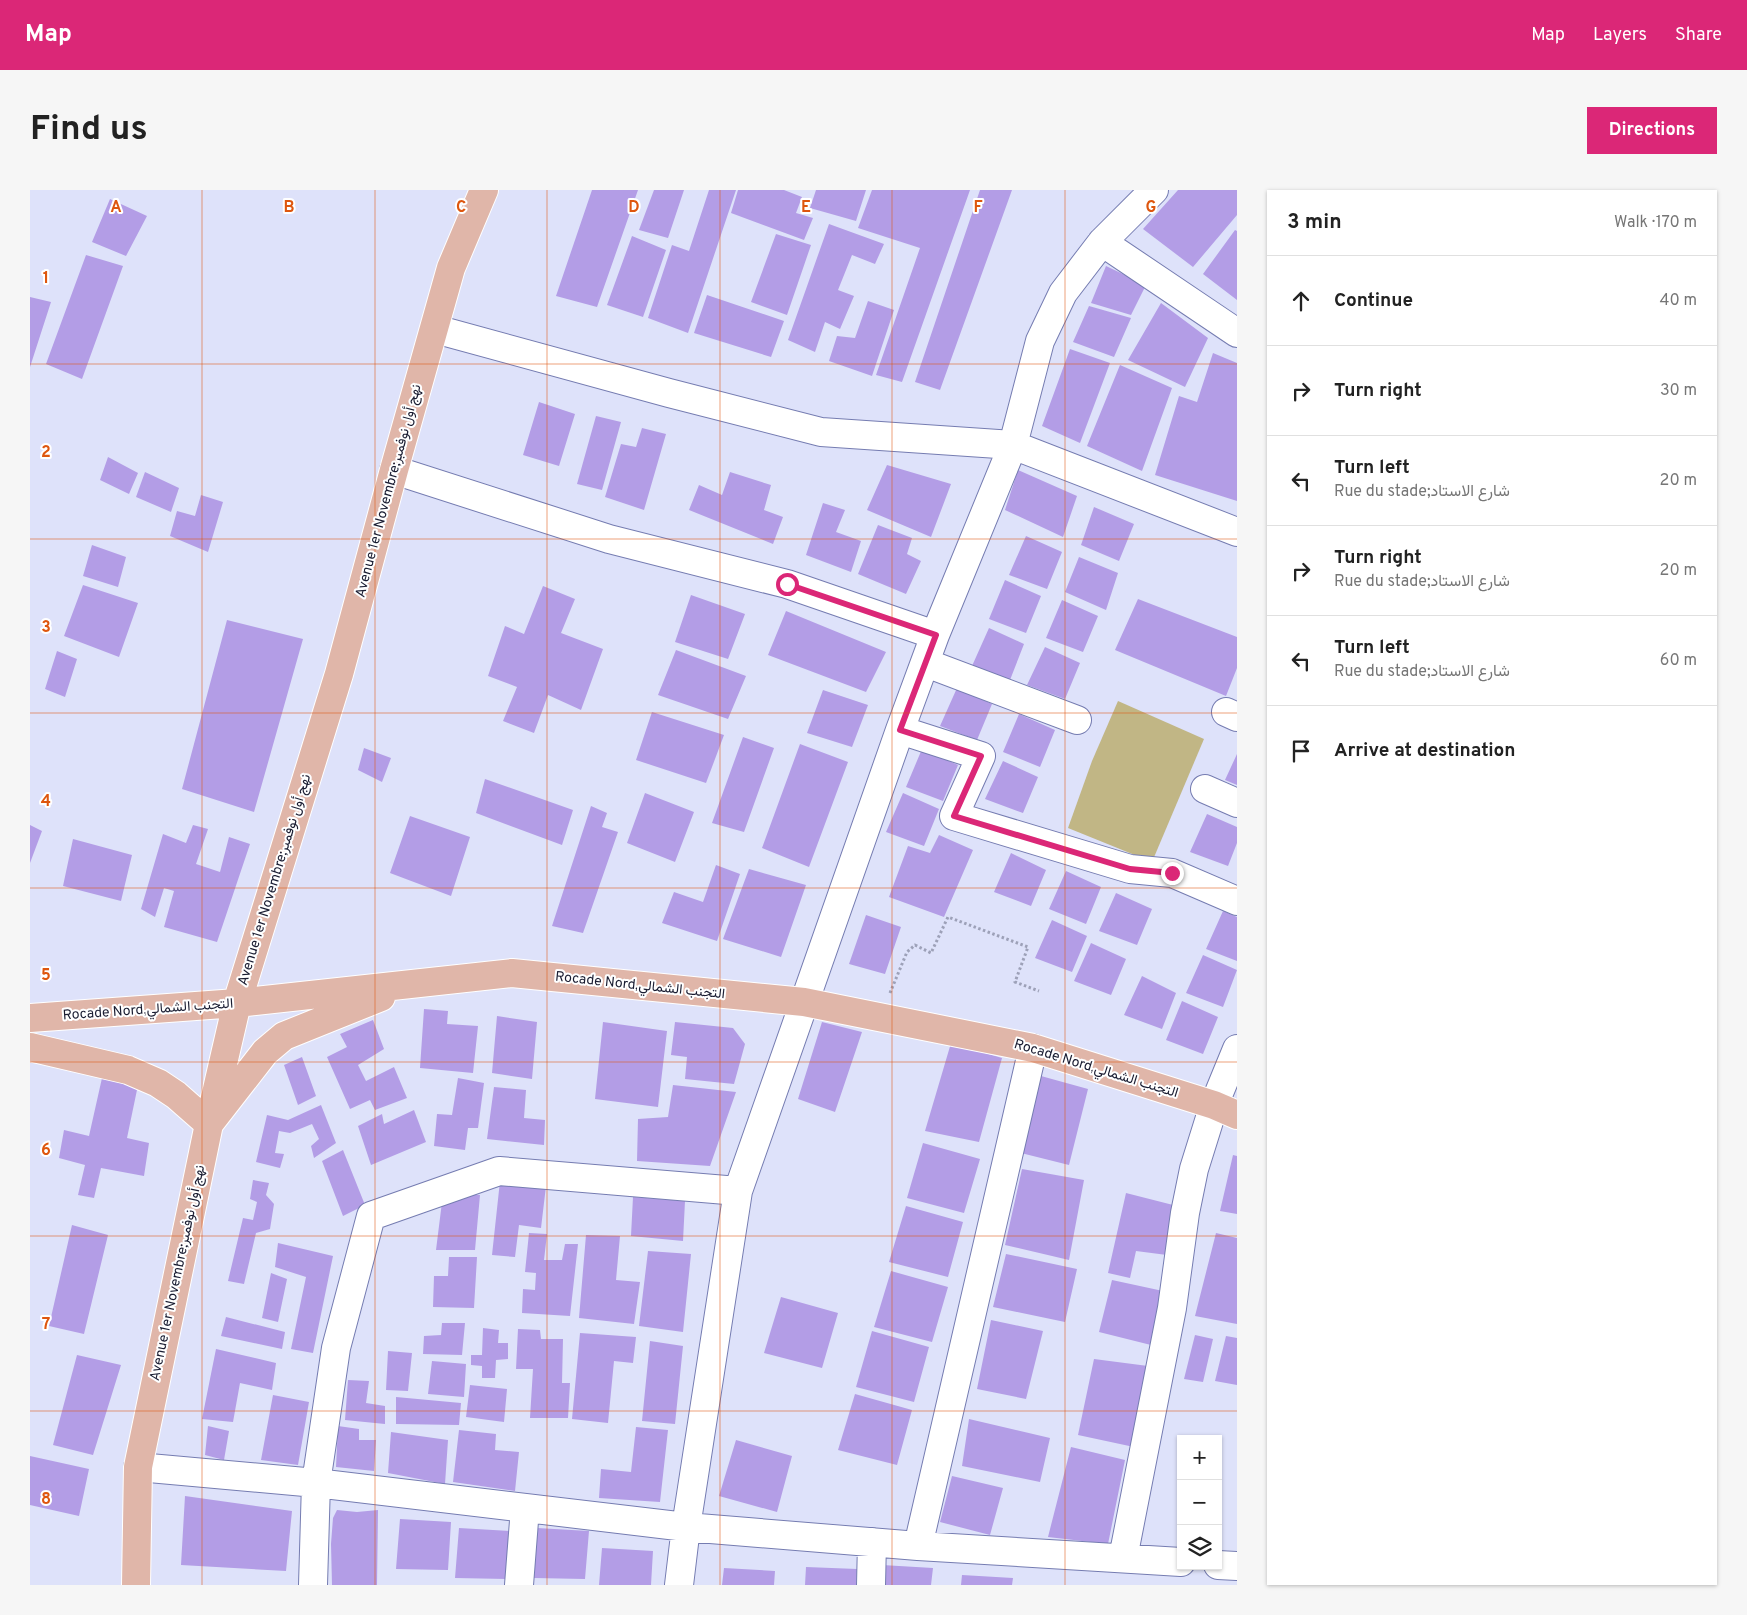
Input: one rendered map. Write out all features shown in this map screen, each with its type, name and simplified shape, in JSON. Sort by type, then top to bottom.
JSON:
[{"type":"main road","name":"Avenue 1er Novembre;نهج أول نوفمبر","points":[[136,1585],[138,1468],[209,1124],[237,1003],[340,674],[394,470],[451,268],[484,190]]},
{"type":"main road","name":"Rocade Nord,التجنب الشمالي","points":[[30,1018],[237,1003],[512,973],[804,1002],[1033,1048],[1226,1110]]},
{"type":"main road","points":[[30,1047],[128,1070],[158,1083],[176,1095],[209,1124],[265,1052],[284,1036],[415,984]]},
{"type":"street","points":[[679,1585],[686,1527],[738,1191],[900,730],[936,635],[1013,445],[1040,341],[1063,293],[1102,242],[1154,190]]},
{"type":"street","points":[[1102,242],[1237,333]]},
{"type":"street","points":[[435,329],[669,393],[821,432],[1013,445],[1237,532]]},
{"type":"street","points":[[394,470],[609,540],[787,584],[936,635]]},
{"type":"street","points":[[926,663],[1077,720]]},
{"type":"street","points":[[900,730],[981,756],[954,816],[1130,869],[1172,873],[1237,901]]},
{"type":"street","points":[[1205,789],[1237,803]]},
{"type":"street","points":[[918,1546],[1033,1048]]},
{"type":"street","points":[[1122,1558],[1172,1308],[1185,1213],[1194,1169],[1226,1110],[1237,1050]]},
{"type":"street","points":[[313,1585],[316,1483],[336,1348],[372,1216],[499,1171],[738,1191]]},
{"type":"street","points":[[138,1468],[316,1483],[686,1527],[918,1546],[1177,1562]]},
{"type":"street","points":[[519,1585],[525,1508]]},
{"type":"street","points":[[871,1585],[872,1542]]},
{"type":"street","points":[[1222,1565],[1237,1566]]},
{"type":"path","points":[[880,1017],[907,952],[916,946],[931,952],[948,918],[1028,947],[1015,982],[1039,991]]},
{"type":"shaded area","points":[[1118,701],[1204,739],[1152,862],[1068,828],[1092,761]]},
{"type":"building","points":[[592,190],[638,190],[597,307],[556,296]]},
{"type":"building","points":[[654,190],[684,190],[668,238],[639,230]]},
{"type":"building","points":[[709,190],[736,190],[688,333],[648,318],[672,245],[689,251]]},
{"type":"building","points":[[738,190],[784,190],[802,197],[796,213],[813,218],[804,240],[731,213]]},
{"type":"building","points":[[816,190],[866,190],[856,221],[810,208]]},
{"type":"building","points":[[872,190],[970,190],[902,382],[876,375],[920,248],[858,228]]},
{"type":"building","points":[[980,190],[1012,190],[940,390],[915,382]]},
{"type":"building","points":[[1178,190],[1237,190],[1237,215],[1193,267],[1143,229]]},
{"type":"building","points":[[110,199],[147,216],[126,256],[92,242]]},
{"type":"building","points":[[829,224],[884,244],[875,264],[852,255],[838,290],[854,296],[840,329],[825,322],[815,352],[788,340]]},
{"type":"building","points":[[1235,230],[1237,231],[1237,300],[1203,274]]},
{"type":"building","points":[[776,234],[811,245],[787,315],[751,302]]},
{"type":"building","points":[[632,236],[666,250],[643,317],[607,305]]},
{"type":"building","points":[[86,255],[123,266],[82,379],[46,364]]},
{"type":"building","points":[[1106,266],[1146,285],[1131,315],[1091,303]]},
{"type":"building","points":[[707,295],[784,321],[771,357],[694,333]]},
{"type":"building","points":[[30,297],[51,302],[30,367]]},
{"type":"building","points":[[868,301],[894,310],[872,376],[829,361],[837,336],[855,338]]},
{"type":"building","points":[[1161,303],[1208,338],[1185,387],[1128,360]]},
{"type":"building","points":[[1089,306],[1131,318],[1114,357],[1073,342]]},
{"type":"building","points":[[1070,349],[1110,363],[1080,443],[1042,426]]},
{"type":"building","points":[[1213,353],[1237,363],[1237,501],[1155,475],[1179,396],[1197,402]]},
{"type":"building","points":[[1120,365],[1172,388],[1142,471],[1087,446]]},
{"type":"building","points":[[539,402],[575,414],[559,466],[523,455]]},
{"type":"building","points":[[596,416],[621,422],[602,490],[577,484]]},
{"type":"building","points":[[642,428],[666,434],[644,510],[605,497],[621,444],[636,447]]},
{"type":"building","points":[[108,457],[138,473],[129,494],[100,480]]},
{"type":"building","points":[[887,465],[951,484],[931,537],[867,510]]},
{"type":"building","points":[[1018,470],[1077,496],[1063,537],[1005,510]]},
{"type":"building","points":[[145,472],[179,488],[171,512],[136,497]]},
{"type":"building","points":[[730,472],[771,485],[764,510],[783,517],[773,544],[689,510],[699,485],[722,495]]},
{"type":"building","points":[[201,495],[223,502],[208,552],[170,536],[177,511],[195,516]]},
{"type":"building","points":[[823,503],[845,510],[836,532],[861,541],[851,572],[806,555]]},
{"type":"building","points":[[1094,507],[1134,524],[1119,561],[1081,545]]},
{"type":"building","points":[[878,525],[912,538],[907,554],[921,561],[906,594],[858,574]]},
{"type":"building","points":[[1026,536],[1062,552],[1047,589],[1009,575]]},
{"type":"building","points":[[92,545],[126,557],[118,587],[83,576]]},
{"type":"building","points":[[1079,557],[1118,573],[1106,610],[1065,592]]},
{"type":"building","points":[[1005,580],[1041,596],[1026,633],[989,619]]},
{"type":"building","points":[[83,585],[138,603],[119,657],[64,636]]},
{"type":"building","points":[[543,586],[575,599],[561,633],[603,649],[581,710],[548,695],[534,733],[503,721],[517,687],[488,676],[505,626],[524,634]]},
{"type":"building","points":[[691,595],[745,614],[728,659],[675,642]]},
{"type":"building","points":[[1138,599],[1237,637],[1237,668],[1226,696],[1115,650]]},
{"type":"building","points":[[1062,600],[1098,616],[1083,652],[1046,638]]},
{"type":"building","points":[[786,611],[886,652],[866,692],[768,655]]},
{"type":"building","points":[[227,620],[303,639],[254,812],[182,789]]},
{"type":"building","points":[[989,628],[1024,644],[1010,680],[972,666]]},
{"type":"building","points":[[1045,647],[1080,663],[1065,699],[1027,685]]},
{"type":"building","points":[[676,650],[746,676],[728,719],[658,695]]},
{"type":"building","points":[[57,651],[77,659],[65,697],[45,689]]},
{"type":"building","points":[[957,688],[992,704],[977,740],[940,726]]},
{"type":"building","points":[[823,690],[868,705],[852,747],[807,733]]},
{"type":"building","points":[[652,712],[724,735],[706,783],[636,760]]},
{"type":"building","points":[[1019,714],[1055,730],[1040,767],[1003,752]]},
{"type":"building","points":[[743,737],[774,748],[744,832],[712,823]]},
{"type":"building","points":[[800,744],[848,762],[809,867],[762,848]]},
{"type":"building","points":[[364,748],[391,758],[382,782],[358,770]]},
{"type":"building","points":[[922,749],[958,765],[943,801],[906,787]]},
{"type":"building","points":[[1237,754],[1237,785],[1225,780]]},
{"type":"building","points":[[1003,761],[1038,777],[1023,813],[985,799]]},
{"type":"building","points":[[485,779],[573,810],[562,845],[476,813]]},
{"type":"building","points":[[645,793],[694,812],[675,862],[627,843]]},
{"type":"building","points":[[903,793],[939,809],[924,846],[886,832]]},
{"type":"building","points":[[591,806],[607,813],[602,827],[618,832],[583,933],[552,926]]},
{"type":"building","points":[[1207,814],[1237,827],[1237,843],[1228,866],[1190,852]]},
{"type":"building","points":[[410,816],[470,837],[451,896],[390,873]]},
{"type":"building","points":[[30,825],[42,831],[30,863]]},
{"type":"building","points":[[193,825],[208,829],[196,864],[220,872],[229,837],[250,844],[217,942],[164,927],[174,891],[164,888],[155,917],[141,909],[163,834],[186,843]]},
{"type":"building","points":[[939,835],[973,850],[944,917],[889,897],[908,846],[930,853]]},
{"type":"building","points":[[73,839],[132,855],[121,901],[63,886]]},
{"type":"building","points":[[1011,853],[1046,870],[1031,906],[994,892]]},
{"type":"building","points":[[716,865],[740,874],[717,941],[662,923],[674,892],[703,902]]},
{"type":"building","points":[[749,869],[806,885],[781,957],[723,939]]},
{"type":"building","points":[[1066,871],[1101,887],[1086,924],[1049,909]]},
{"type":"building","points":[[1116,893],[1152,909],[1137,945],[1099,931]]},
{"type":"building","points":[[1223,911],[1237,917],[1237,961],[1206,949]]},
{"type":"building","points":[[866,915],[901,927],[885,974],[849,964]]},
{"type":"building","points":[[1052,920],[1087,936],[1072,972],[1035,958]]},
{"type":"building","points":[[1091,943],[1126,959],[1111,995],[1074,981]]},
{"type":"building","points":[[1203,955],[1237,970],[1223,1007],[1186,993]]},
{"type":"building","points":[[1142,976],[1176,993],[1162,1029],[1124,1015]]},
{"type":"building","points":[[1182,1001],[1218,1017],[1203,1054],[1166,1040]]},
{"type":"building","points":[[424,1009],[448,1011],[447,1024],[478,1026],[473,1073],[420,1068]]},
{"type":"building","points":[[497,1016],[537,1022],[532,1079],[492,1073]]},
{"type":"building","points":[[373,1020],[384,1049],[358,1065],[366,1081],[394,1067],[407,1098],[375,1110],[370,1100],[350,1109],[327,1057],[347,1047],[340,1034]]},
{"type":"building","points":[[603,1022],[667,1031],[658,1107],[595,1099]]},
{"type":"building","points":[[675,1022],[733,1028],[745,1044],[734,1084],[685,1079],[687,1057],[671,1055]]},
{"type":"building","points":[[822,1022],[862,1032],[835,1112],[798,1099]]},
{"type":"building","points":[[951,1043],[1002,1058],[979,1142],[925,1131]]},
{"type":"building","points":[[302,1057],[316,1096],[298,1105],[284,1065]]},
{"type":"building","points":[[1041,1076],[1088,1089],[1069,1165],[1021,1153]]},
{"type":"building","points":[[102,1078],[138,1085],[127,1138],[149,1143],[144,1176],[101,1168],[94,1198],[78,1195],[85,1165],[59,1158],[64,1130],[89,1136]]},
{"type":"building","points":[[458,1078],[484,1083],[478,1128],[468,1128],[465,1150],[434,1146],[437,1114],[452,1115]]},
{"type":"building","points":[[673,1085],[736,1092],[710,1166],[637,1161],[638,1119],[668,1117]]},
{"type":"building","points":[[494,1087],[526,1090],[524,1118],[545,1120],[544,1145],[487,1139]]},
{"type":"building","points":[[321,1105],[336,1143],[314,1158],[311,1146],[319,1139],[312,1124],[290,1133],[279,1131],[275,1153],[284,1154],[280,1168],[256,1162],[267,1115],[288,1120]]},
{"type":"building","points":[[414,1110],[426,1142],[371,1165],[358,1126],[382,1114],[384,1124]]},
{"type":"building","points":[[923,1143],[980,1159],[964,1213],[907,1198]]},
{"type":"building","points":[[343,1150],[365,1205],[343,1216],[322,1161]]},
{"type":"building","points":[[1233,1155],[1237,1156],[1237,1214],[1220,1211]]},
{"type":"building","points":[[1022,1169],[1084,1180],[1069,1260],[1005,1245]]},
{"type":"building","points":[[253,1180],[269,1183],[266,1195],[274,1204],[270,1229],[256,1233],[244,1284],[228,1281],[243,1218],[253,1220],[257,1202],[250,1199]]},
{"type":"building","points":[[500,1181],[546,1186],[541,1228],[519,1225],[515,1257],[492,1255]]},
{"type":"building","points":[[1126,1193],[1177,1206],[1167,1255],[1136,1251],[1130,1278],[1108,1273]]},
{"type":"building","points":[[454,1194],[480,1195],[475,1250],[436,1250],[442,1202]]},
{"type":"building","points":[[633,1197],[685,1201],[683,1241],[631,1236]]},
{"type":"building","points":[[906,1206],[963,1222],[948,1277],[889,1262]]},
{"type":"building","points":[[72,1225],[108,1235],[84,1334],[49,1326]]},
{"type":"building","points":[[529,1233],[547,1234],[544,1260],[562,1260],[565,1244],[578,1244],[570,1316],[522,1313],[523,1289],[535,1290],[536,1273],[525,1272]]},
{"type":"building","points":[[1216,1233],[1237,1238],[1237,1324],[1195,1316]]},
{"type":"building","points":[[586,1235],[620,1236],[616,1280],[640,1282],[634,1324],[579,1318]]},
{"type":"building","points":[[278,1243],[333,1256],[313,1353],[291,1349],[306,1277],[275,1267]]},
{"type":"building","points":[[648,1251],[691,1254],[683,1332],[639,1326]]},
{"type":"building","points":[[1006,1254],[1077,1269],[1065,1322],[993,1307]]},
{"type":"building","points":[[449,1257],[477,1257],[474,1308],[433,1307],[434,1276],[448,1276]]},
{"type":"building","points":[[891,1271],[948,1287],[932,1342],[874,1327]]},
{"type":"building","points":[[271,1273],[287,1279],[278,1322],[262,1318]]},
{"type":"building","points":[[1112,1280],[1163,1291],[1151,1345],[1099,1332]]},
{"type":"building","points":[[781,1297],[838,1313],[822,1368],[764,1353]]},
{"type":"building","points":[[226,1317],[285,1332],[282,1349],[221,1336]]},
{"type":"building","points":[[991,1320],[1043,1331],[1026,1399],[977,1389]]},
{"type":"building","points":[[442,1323],[465,1323],[462,1355],[423,1354],[424,1336],[441,1335]]},
{"type":"building","points":[[483,1328],[499,1330],[498,1343],[508,1343],[508,1359],[496,1360],[495,1378],[482,1378],[482,1366],[471,1365],[471,1355],[482,1355]]},
{"type":"building","points":[[518,1329],[540,1330],[541,1339],[563,1339],[562,1383],[570,1383],[568,1418],[530,1418],[533,1369],[516,1369]]},
{"type":"building","points":[[872,1331],[929,1347],[914,1402],[856,1387]]},
{"type":"building","points":[[580,1333],[636,1337],[633,1363],[614,1361],[608,1423],[572,1419]]},
{"type":"building","points":[[1195,1335],[1213,1339],[1203,1382],[1184,1379]]},
{"type":"building","points":[[1226,1336],[1237,1338],[1237,1385],[1215,1381]]},
{"type":"building","points":[[650,1341],[683,1346],[675,1424],[642,1421]]},
{"type":"building","points":[[216,1349],[276,1363],[272,1390],[240,1383],[233,1422],[202,1419]]},
{"type":"building","points":[[388,1351],[412,1353],[408,1391],[386,1390]]},
{"type":"building","points":[[77,1355],[121,1365],[93,1455],[53,1445]]},
{"type":"building","points":[[1094,1359],[1148,1366],[1134,1447],[1078,1435]]},
{"type":"building","points":[[432,1361],[466,1364],[464,1397],[428,1394]]},
{"type":"building","points":[[348,1380],[369,1381],[366,1403],[385,1406],[385,1424],[345,1420]]},
{"type":"building","points":[[470,1385],[507,1389],[504,1422],[466,1417]]},
{"type":"building","points":[[855,1394],[912,1410],[897,1465],[838,1450]]},
{"type":"building","points":[[273,1395],[309,1402],[298,1465],[261,1460]]},
{"type":"building","points":[[396,1397],[461,1403],[459,1425],[396,1424]]},
{"type":"building","points":[[969,1419],[1050,1438],[1040,1482],[962,1466]]},
{"type":"building","points":[[208,1426],[229,1431],[224,1460],[205,1455]]},
{"type":"building","points":[[338,1426],[359,1429],[359,1440],[376,1440],[374,1471],[336,1467]]},
{"type":"building","points":[[636,1427],[668,1430],[660,1502],[599,1498],[601,1469],[631,1472]]},
{"type":"building","points":[[459,1430],[496,1434],[495,1450],[519,1452],[515,1491],[453,1482]]},
{"type":"building","points":[[391,1432],[448,1440],[445,1484],[388,1473]]},
{"type":"building","points":[[736,1440],[792,1456],[777,1512],[719,1496]]},
{"type":"building","points":[[1071,1447],[1125,1460],[1108,1544],[1048,1537]]},
{"type":"building","points":[[30,1456],[89,1469],[79,1516],[30,1505]]},
{"type":"building","points":[[952,1476],[1003,1488],[990,1535],[940,1522]]},
{"type":"building","points":[[185,1496],[292,1511],[286,1571],[181,1565]]},
{"type":"building","points":[[337,1510],[357,1512],[378,1510],[377,1585],[332,1585],[331,1544],[333,1518]]},
{"type":"building","points":[[400,1519],[451,1522],[448,1570],[396,1569]]},
{"type":"building","points":[[459,1528],[510,1531],[507,1579],[455,1578]]},
{"type":"building","points":[[537,1528],[589,1531],[585,1579],[534,1578]]},
{"type":"building","points":[[602,1548],[653,1551],[651,1585],[599,1585]]},
{"type":"building","points":[[882,1565],[933,1568],[931,1585],[880,1585]]},
{"type":"building","points":[[806,1567],[857,1569],[856,1585],[805,1585]]},
{"type":"building","points":[[724,1568],[775,1571],[774,1585],[722,1585]]},
{"type":"building","points":[[962,1575],[1013,1578],[1012,1585],[961,1585]]},
{"type":"route","points":[[787,584],[936,635],[900,730],[981,756],[954,816],[1130,869],[1172,873]]}]
